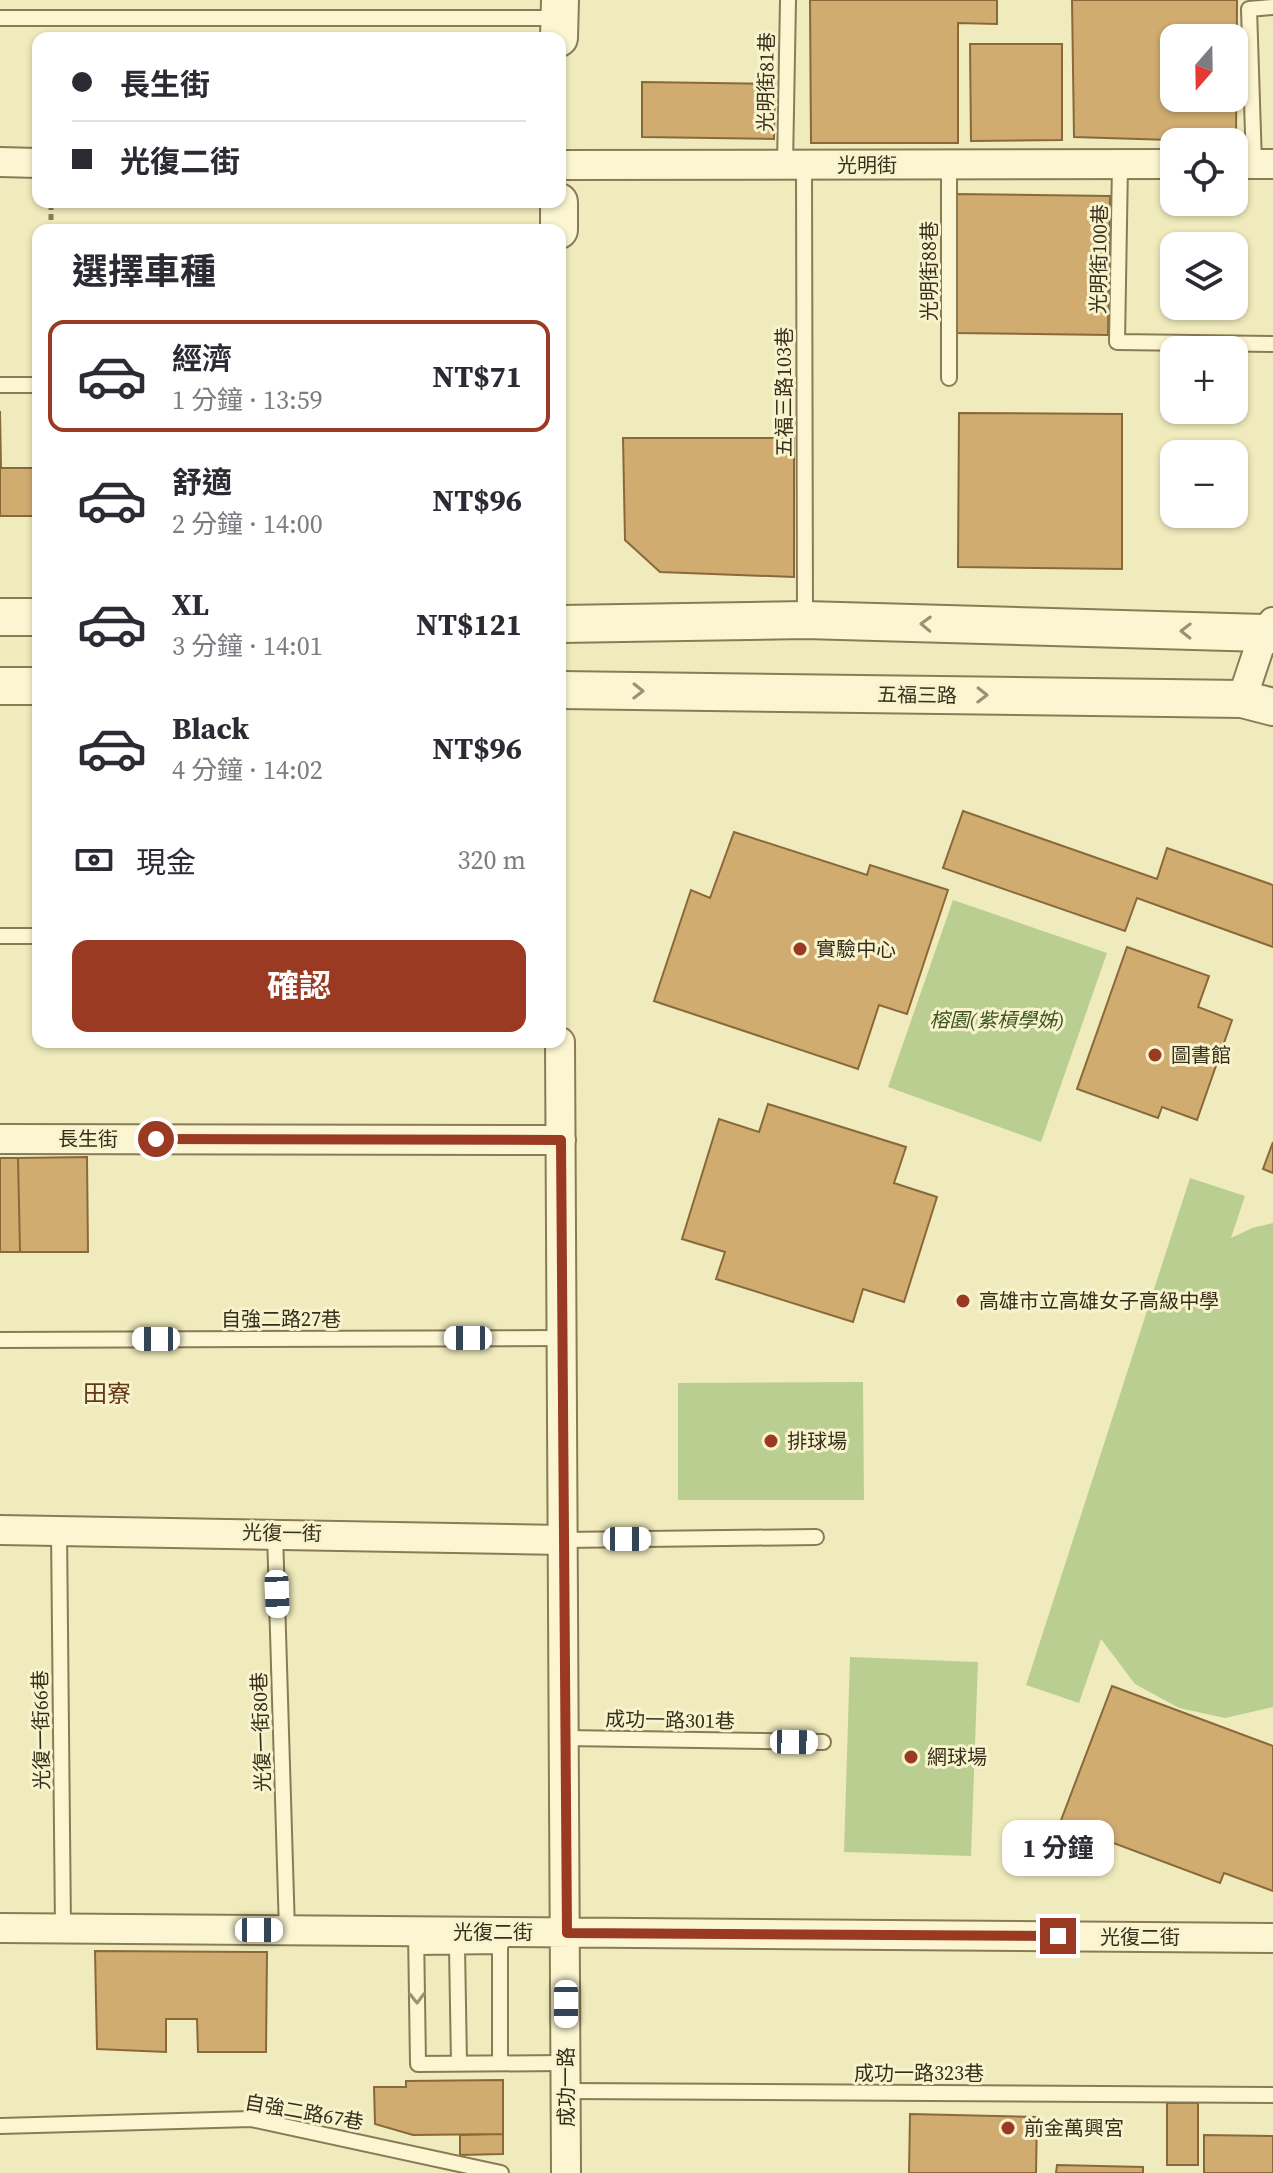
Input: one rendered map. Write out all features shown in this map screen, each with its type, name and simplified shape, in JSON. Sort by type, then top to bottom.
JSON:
[{"type":"street","points":[[0,162],[32,163]]},
{"type":"street","name":"光明街","points":[[566,165],[1160,164]]},
{"type":"street","points":[[0,617],[32,617]]},
{"type":"street","points":[[566,624],[805,620],[1270,630],[1258,703]]},
{"type":"street","points":[[0,686],[32,686]]},
{"type":"street","name":"五福三路","points":[[566,690],[1258,703]]},
{"type":"street","name":"成功一路","points":[[560,1048],[566,2173]]},
{"type":"street","name":"長生街","points":[[0,1139],[561,1140]]},
{"type":"street","name":"光復一街","points":[[0,1530],[563,1540]]},
{"type":"street","name":"光復二街","points":[[0,1928],[287,1931],[416,1939],[504,1939],[567,1933],[1273,1938]]},
{"type":"lane","name":"光明街81巷","points":[[788,0],[794,165]]},
{"type":"lane","points":[[1254,164],[1249,9],[1273,7]]},
{"type":"lane","points":[[0,18],[560,19]]},
{"type":"lane","name":"光明街100巷","points":[[1120,164],[1117,342],[1273,344]]},
{"type":"lane","name":"五福三路103巷","points":[[794,165],[805,620]]},
{"type":"lane","name":"光明街88巷","points":[[949,165],[949,378]]},
{"type":"lane","points":[[0,385],[32,385]]},
{"type":"lane","points":[[0,936],[32,936]]},
{"type":"lane","name":"自強二路27巷","points":[[0,1340],[562,1338]]},
{"type":"lane","name":"光復一街66巷","points":[[59,1530],[63,1929]]},
{"type":"lane","name":"光復一街80巷","points":[[275,1533],[287,1931]]},
{"type":"lane","points":[[563,1540],[816,1537]]},
{"type":"lane","name":"成功一路301巷","points":[[565,1738],[823,1742]]},
{"type":"lane","points":[[500,2063],[504,1939],[457,1947],[416,1939],[418,2064],[565,2063]]},
{"type":"lane","points":[[457,1947],[459,2063]]},
{"type":"lane","name":"成功一路323巷","points":[[565,2091],[1273,2095]]},
{"type":"lane","name":"自強二路67巷","points":[[0,2126],[251,2119],[501,2173]]},
{"type":"green space","name":"榕園(紫槓學姊)","points":[[953,900],[1107,953],[1041,1142],[888,1087]]},
{"type":"green space","points":[[1190,1178],[1245,1196],[1231,1238],[1273,1223],[1273,1707],[1225,1718],[1179,1708],[1135,1684],[1101,1639],[1079,1703],[1026,1685]]},
{"type":"green space","name":"排球場","points":[[863,1382],[864,1500],[678,1500],[678,1383]]},
{"type":"green space","name":"網球場","points":[[850,1657],[978,1662],[971,1856],[844,1852]]},
{"type":"building","points":[[810,0],[997,0],[997,24],[958,23],[958,143],[811,143]]},
{"type":"building","points":[[1072,0],[1237,0],[1237,24],[1160,24],[1160,112],[1236,112],[1236,128],[1160,128],[1160,140],[1074,137]]},
{"type":"building","points":[[970,44],[1062,44],[1062,140],[971,141]]},
{"type":"building","points":[[642,82],[775,84],[774,139],[642,137]]},
{"type":"building","points":[[956,194],[1110,196],[1108,335],[955,333]]},
{"type":"building","points":[[0,411],[1,468],[32,468],[32,516],[0,516]]},
{"type":"building","points":[[959,413],[1122,414],[1122,569],[958,567]]},
{"type":"building","points":[[623,438],[794,438],[794,577],[660,572],[625,540]]},
{"type":"building","points":[[963,811],[1157,879],[1167,848],[1273,885],[1273,947],[1137,898],[1125,931],[943,868]]},
{"type":"building","name":"實驗中心","points":[[734,832],[867,875],[870,865],[948,890],[907,1014],[879,1005],[858,1069],[654,1001],[691,890],[710,898]]},
{"type":"building","name":"圖書館","points":[[1127,947],[1209,976],[1198,1007],[1232,1020],[1197,1120],[1162,1107],[1158,1118],[1077,1089]]},
{"type":"building","points":[[768,1104],[906,1147],[894,1183],[937,1197],[904,1302],[863,1289],[853,1322],[716,1279],[725,1252],[682,1239],[719,1119],[759,1132]]},
{"type":"building","points":[[1273,1142],[1273,1173],[1263,1169]]},
{"type":"building","points":[[87,1157],[88,1252],[20,1252],[18,1158]]},
{"type":"building","points":[[0,1158],[18,1158],[20,1252],[0,1252]]},
{"type":"building","points":[[1112,1686],[1273,1746],[1273,1891],[1224,1873],[1220,1883],[1060,1823]]},
{"type":"building","points":[[95,1951],[267,1952],[266,2052],[198,2052],[197,2019],[166,2019],[166,2052],[97,2049]]},
{"type":"building","points":[[503,2080],[503,2134],[413,2135],[375,2124],[374,2087],[406,2087],[406,2081]]},
{"type":"building","points":[[1167,2103],[1198,2103],[1198,2165],[1167,2165]]},
{"type":"building","name":"前金萬興宮","points":[[910,2114],[1037,2117],[1036,2173],[909,2173]]},
{"type":"building","points":[[503,2134],[503,2154],[460,2155],[460,2135]]},
{"type":"building","points":[[1204,2135],[1273,2136],[1273,2173],[1204,2173]]},
{"type":"building","points":[[1057,2165],[1143,2167],[1143,2173],[1056,2173]]},
{"type":"place","name":"實驗中心","points":[[800,949]]},
{"type":"place","name":"圖書館","points":[[1155,1055]]},
{"type":"place","name":"高雄市立高雄女子高級中學","points":[[963,1301]]},
{"type":"place","name":"排球場","points":[[771,1441]]},
{"type":"place","name":"網球場","points":[[911,1757]]},
{"type":"place","name":"前金萬興宮","points":[[1008,2128]]},
{"type":"district","name":"田寮","points":[[107,1393]]},
{"type":"route","points":[[156,1139],[561,1140],[567,1933],[1058,1936]]}]
